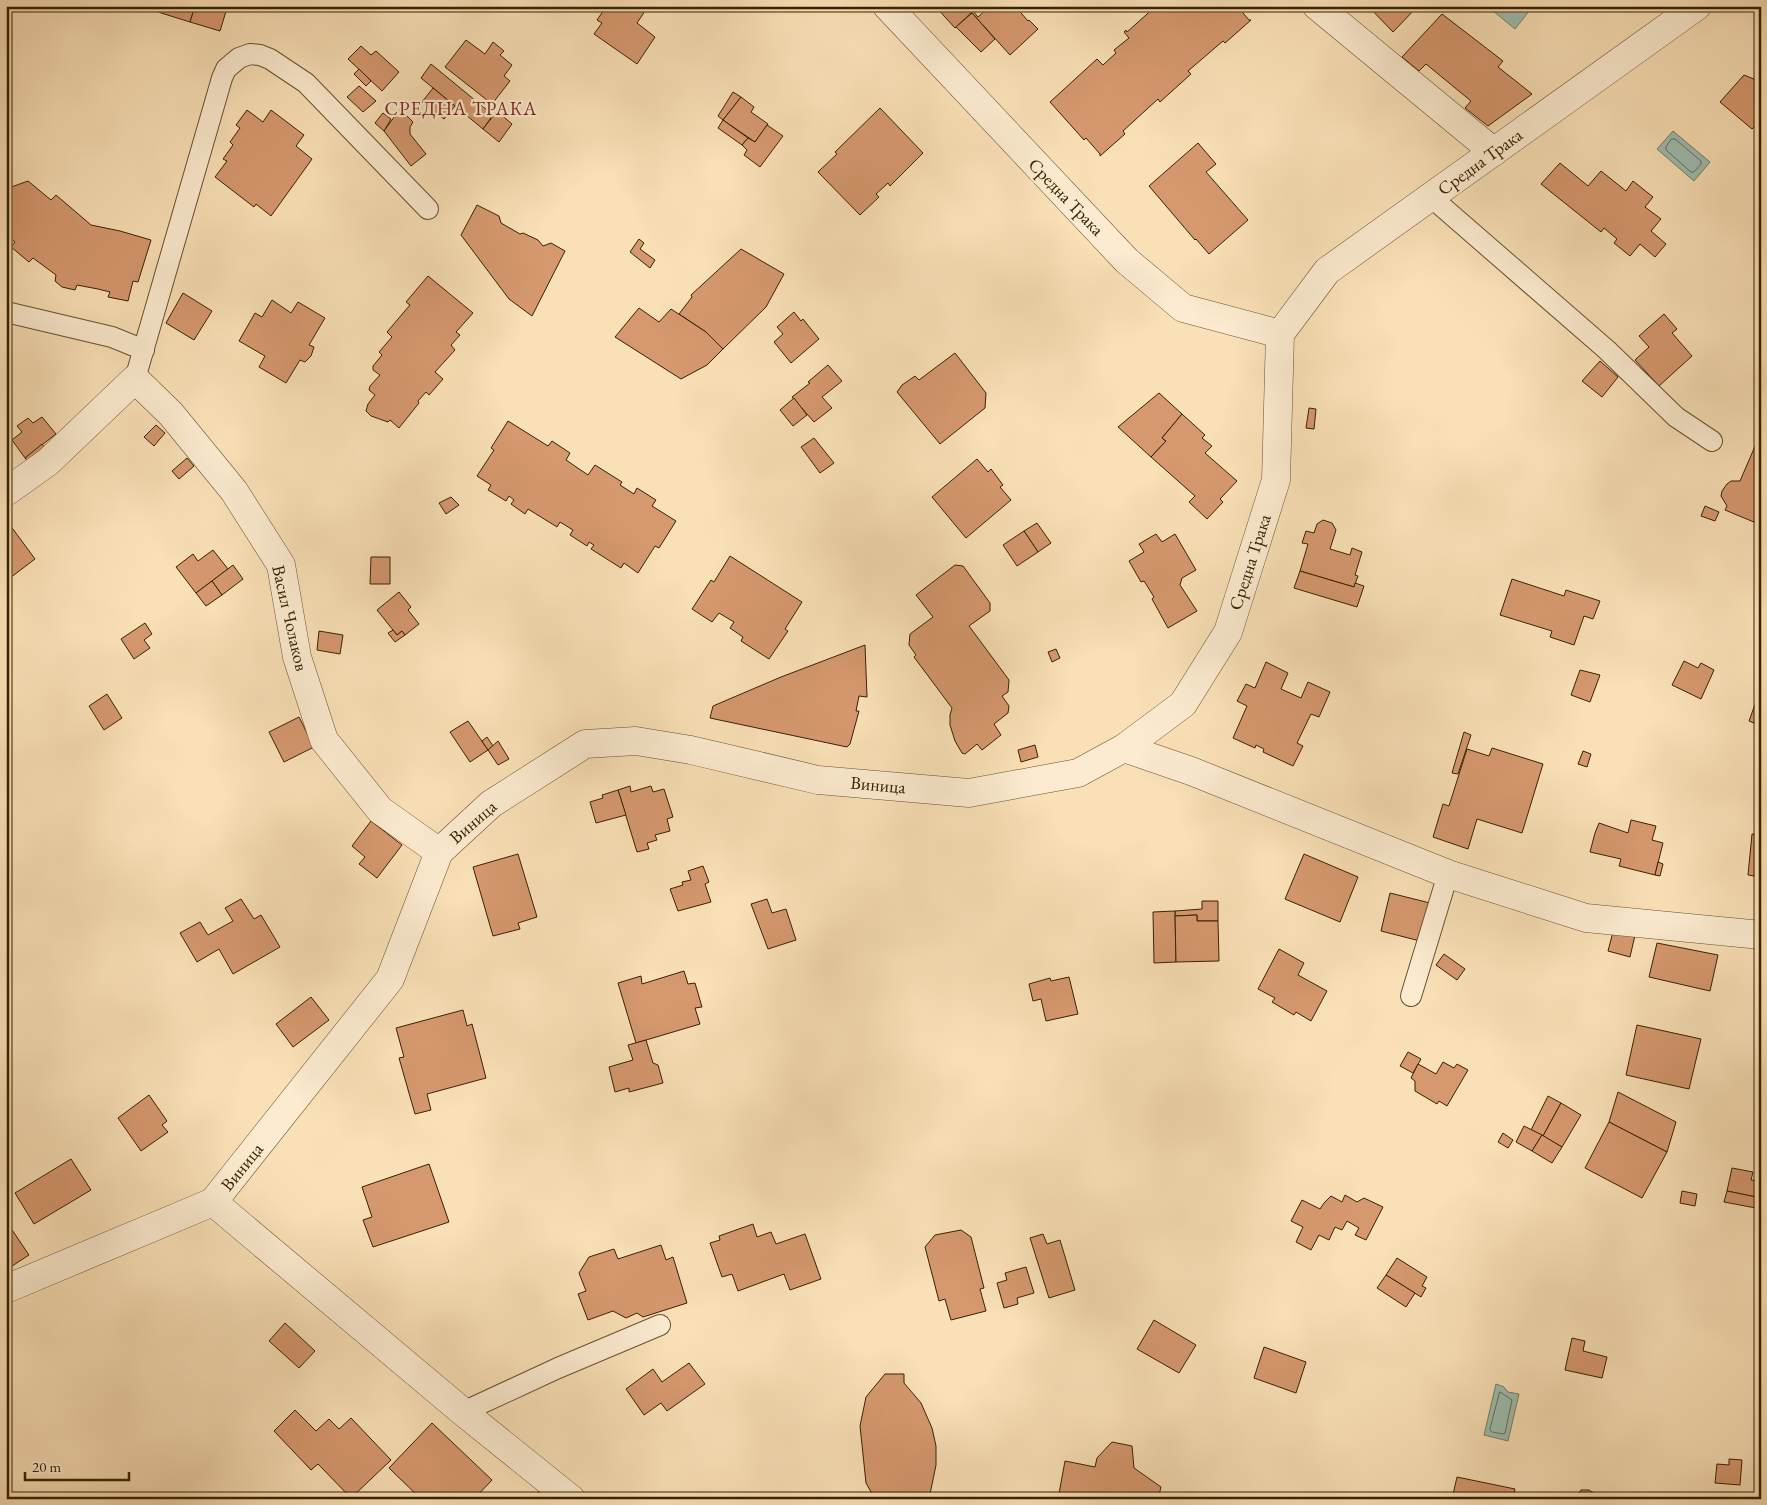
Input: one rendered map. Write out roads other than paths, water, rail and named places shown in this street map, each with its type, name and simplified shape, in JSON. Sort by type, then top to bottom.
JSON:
[{"type":"street","name":"Средна Трака","points":[[887,6],[1061,192],[1127,261],[1141,273],[1183,308],[1280,334]]},
{"type":"street","points":[[1317,6],[1494,152]]},
{"type":"street","name":"Средна Трака","points":[[1124,748],[1182,704],[1228,632],[1276,480],[1280,334],[1327,272],[1697,6]]},
{"type":"street","points":[[6,492],[48,462],[135,379]]},
{"type":"street","name":"Васил Чолаков","points":[[135,379],[171,414],[234,491],[281,565],[296,657],[324,740],[380,810],[440,852]]},
{"type":"street","name":"Виница","points":[[6,1289],[213,1202],[390,979],[440,852],[491,804],[585,744],[636,741],[691,750],[818,780],[969,793],[1078,773],[1124,748]]},
{"type":"street","points":[[1124,748],[1191,771],[1448,874],[1586,918],[1761,935]]},
{"type":"street","points":[[213,1202],[463,1412],[572,1499]]},
{"type":"lane","points":[[135,379],[222,78],[226,69],[239,58],[250,54],[260,55],[270,59],[306,83],[428,209]]},
{"type":"lane","points":[[1432,197],[1607,350],[1676,417],[1712,441]]},
{"type":"lane","points":[[6,312],[112,337],[144,350]]},
{"type":"lane","points":[[1411,996],[1448,874]]},
{"type":"lane","points":[[463,1412],[558,1368],[660,1325]]},
{"type":"water","points":[[1487,6],[1526,6],[1530,10],[1515,29]]},
{"type":"water","points":[[1673,131],[1710,162],[1694,181],[1657,149]]},
{"type":"water","points":[[1496,1384],[1504,1387],[1508,1392],[1519,1394],[1508,1441],[1484,1435]]},
{"type":"district","name":"СРЕДНА ТРАКА","points":[[461,108]]}]
